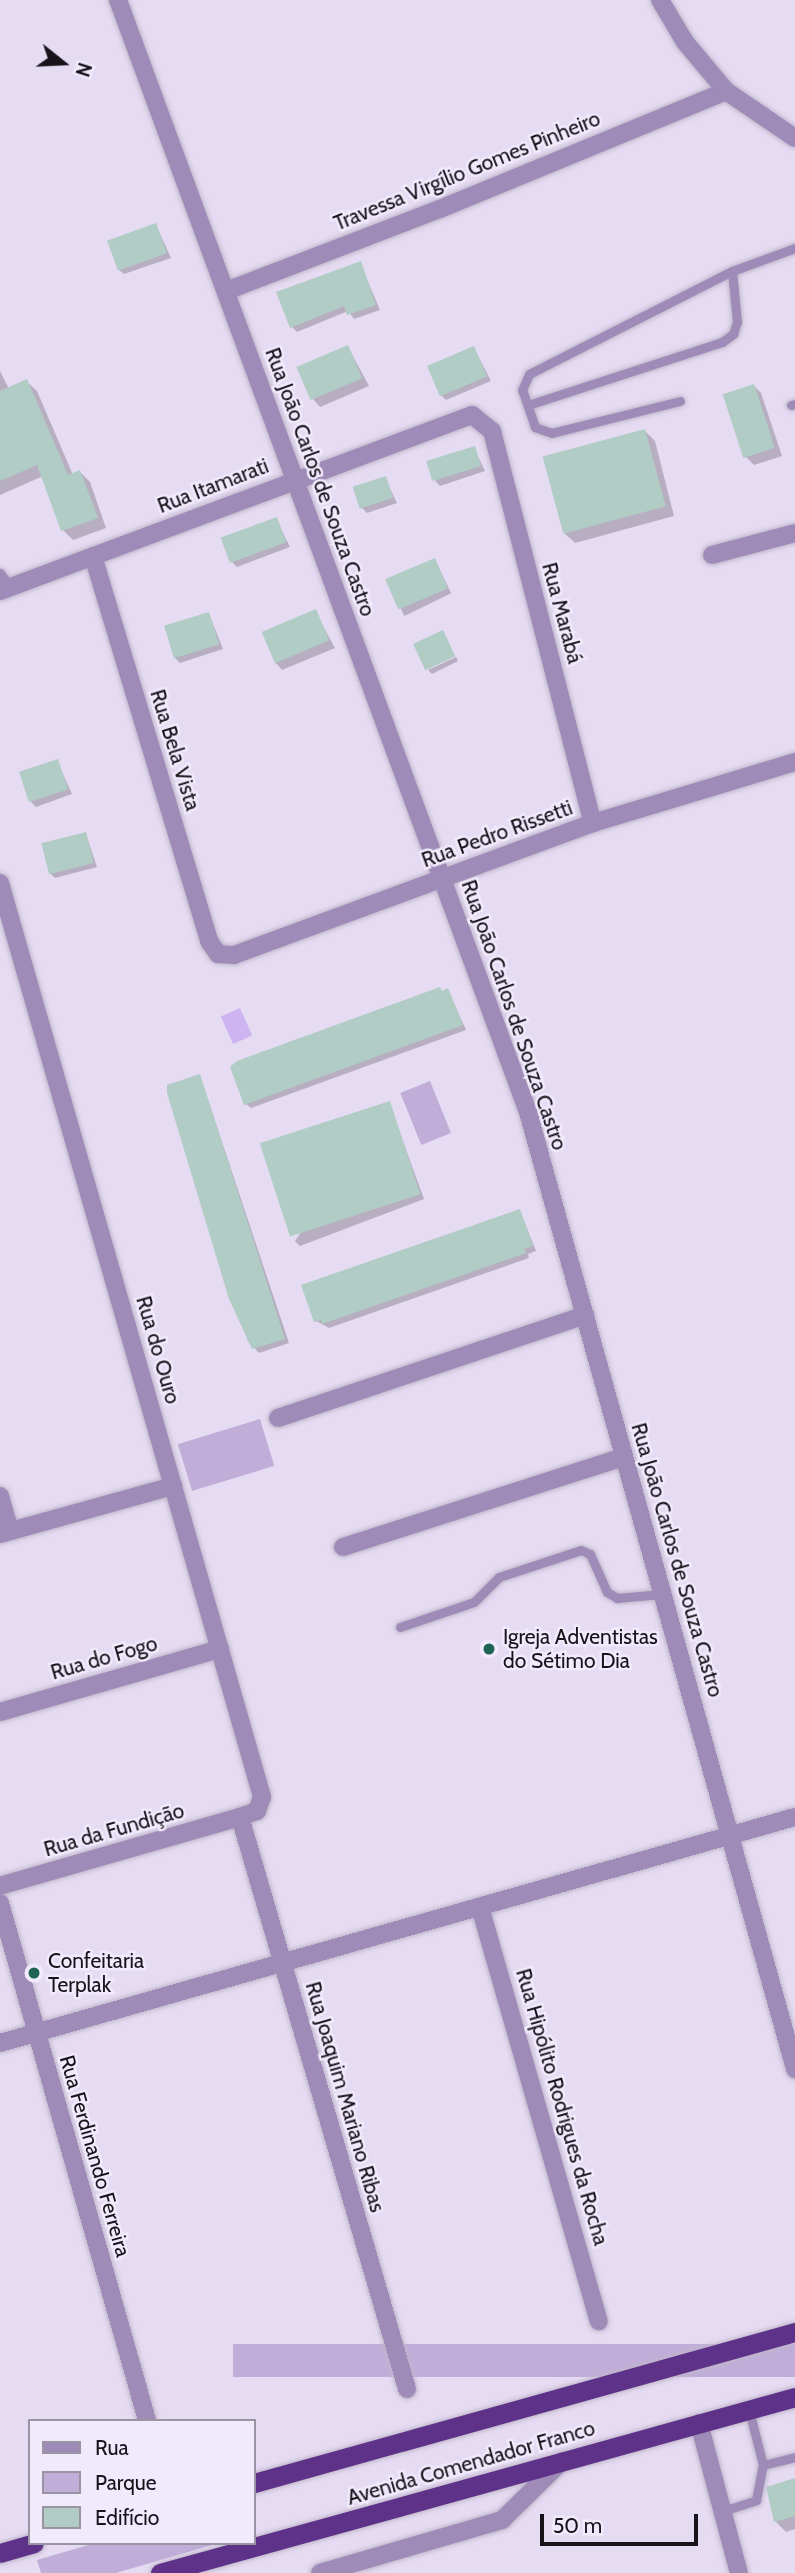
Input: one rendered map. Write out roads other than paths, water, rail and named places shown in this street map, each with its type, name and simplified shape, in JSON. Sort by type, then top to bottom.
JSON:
[{"type":"highway","name":"Avenida Comendador Franco","points":[[256,2482],[795,2332]]},
{"type":"highway","name":"Avenida Comendador Franco","points":[[160,2573],[795,2397]]},
{"type":"highway","points":[[0,2553],[28,2545]]},
{"type":"street","name":"Rua João Carlos de Souza Castro","points":[[118,0],[528,1112],[795,2069]]},
{"type":"street","points":[[660,0],[685,42],[726,91],[795,138]]},
{"type":"street","name":"Travessa Virgílio Gomes Pinheiro","points":[[226,291],[440,209],[507,178],[726,91]]},
{"type":"street","name":"Rua Itamarati","points":[[4,583],[93,556],[464,416],[481,418]]},
{"type":"street","name":"Rua Marabá","points":[[481,418],[492,431],[593,823]]},
{"type":"street","points":[[712,555],[795,533]]},
{"type":"street","name":"Rua Bela Vista","points":[[93,556],[209,941],[218,954]]},
{"type":"street","name":"Rua Pedro Rissetti","points":[[218,954],[234,955],[593,823],[795,762]]},
{"type":"street","name":"Rua do Ouro","points":[[0,883],[262,1797],[257,1811],[240,1817]]},
{"type":"street","points":[[278,1418],[585,1315]]},
{"type":"street","points":[[343,1546],[624,1457]]},
{"type":"street","points":[[0,1496],[5,1532],[173,1486]]},
{"type":"street","name":"Rua do Fogo","points":[[0,1712],[220,1649]]},
{"type":"street","name":"Rua da Fundição","points":[[0,1886],[240,1817]]},
{"type":"street","name":"Rua Joaquim Mariano Ribas","points":[[240,1817],[407,2389]]},
{"type":"street","points":[[0,2043],[795,1817]]},
{"type":"street","name":"Rua Ferdinando Ferreira","points":[[0,1903],[146,2419]]},
{"type":"street","name":"Rua Hipólito Rodrigues da Rocha","points":[[480,1907],[599,2320]]},
{"type":"street","points":[[699,2423],[739,2573]]},
{"type":"street","points":[[320,2573],[502,2520],[562,2461]]},
{"type":"lane","points":[[680,401],[552,433],[535,427],[522,390],[529,374],[732,271],[795,248]]},
{"type":"lane","points":[[528,405],[722,342],[733,334],[737,322],[732,271]]},
{"type":"lane","points":[[400,1627],[474,1602],[499,1577],[581,1550],[590,1554],[607,1592],[617,1598],[662,1594]]},
{"type":"lane","points":[[723,2511],[756,2500],[763,2465],[748,2410]]},
{"type":"lane","points":[[763,2465],[795,2457]]},
{"type":"place","name":"Igreja Adventistas do Sétimo Dia","points":[[489,1649]]},
{"type":"place","name":"Confeitaria Terplak","points":[[34,1973]]}]
